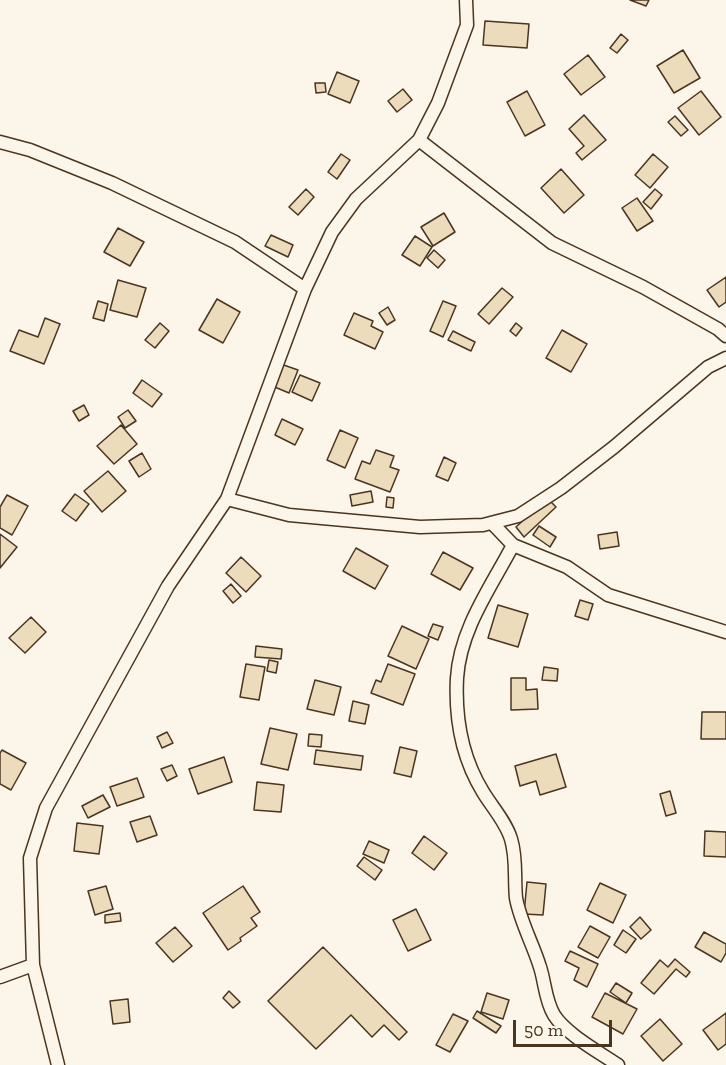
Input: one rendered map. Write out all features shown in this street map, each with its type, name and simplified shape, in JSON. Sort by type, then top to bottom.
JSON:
[{"type":"street","points":[[58,1065],[33,965],[30,858],[46,808],[168,586],[227,499],[305,289],[332,232],[356,199],[419,140],[438,103],[467,25],[466,0]]},
{"type":"street","points":[[419,140],[552,243],[643,287],[718,329],[726,336]]},
{"type":"street","points":[[0,142],[30,150],[112,183],[194,222],[235,242],[305,289]]},
{"type":"street","points":[[227,499],[289,515],[420,527],[492,523],[518,516],[561,488],[614,447],[708,367],[726,358]]},
{"type":"street","points":[[492,523],[513,545],[567,567],[608,595],[726,632]]},
{"type":"street","points":[[513,545],[472,621],[462,647],[457,676],[457,712],[464,749],[481,790],[511,837],[517,900],[541,968],[548,1002],[554,1015],[565,1027],[618,1065]]},
{"type":"street","points":[[0,977],[33,965]]},
{"type":"building","points":[[630,0],[649,0],[646,6]]},
{"type":"building","points":[[485,21],[529,24],[527,48],[483,45]]},
{"type":"building","points":[[621,34],[628,40],[617,53],[610,48]]},
{"type":"building","points":[[683,50],[700,78],[674,93],[657,66]]},
{"type":"building","points":[[588,55],[605,77],[581,95],[564,74]]},
{"type":"building","points":[[337,72],[359,81],[350,103],[328,94]]},
{"type":"building","points":[[315,83],[325,83],[326,92],[316,93]]},
{"type":"building","points":[[403,89],[412,100],[397,112],[388,101]]},
{"type":"building","points":[[527,91],[545,125],[525,136],[507,102]]},
{"type":"building","points":[[701,91],[721,117],[699,135],[678,108]]},
{"type":"building","points":[[584,115],[606,140],[582,160],[576,153],[584,146],[569,129]]},
{"type":"building","points":[[675,116],[688,130],[681,136],[668,122]]},
{"type":"building","points":[[341,154],[350,160],[337,179],[328,172]]},
{"type":"building","points":[[653,154],[668,167],[650,188],[635,175]]},
{"type":"building","points":[[561,169],[584,195],[564,213],[541,188]]},
{"type":"building","points":[[306,189],[314,197],[298,215],[289,207]]},
{"type":"building","points":[[655,189],[662,195],[651,209],[643,202]]},
{"type":"building","points":[[637,198],[653,221],[637,231],[622,208]]},
{"type":"building","points":[[444,213],[455,232],[433,246],[421,227]]},
{"type":"building","points":[[118,228],[144,242],[130,266],[104,252]]},
{"type":"building","points":[[271,235],[293,245],[288,257],[265,246]]},
{"type":"building","points":[[415,236],[432,247],[420,266],[402,255]]},
{"type":"building","points":[[434,250],[445,260],[438,268],[427,258]]},
{"type":"building","points":[[726,277],[726,302],[719,307],[707,290]]},
{"type":"building","points":[[118,280],[146,288],[137,317],[110,310]]},
{"type":"building","points":[[502,288],[513,297],[489,324],[478,314]]},
{"type":"building","points":[[217,299],[240,312],[223,343],[199,330]]},
{"type":"building","points":[[98,301],[108,304],[104,321],[93,318]]},
{"type":"building","points":[[443,301],[456,306],[443,337],[430,331]]},
{"type":"building","points":[[388,307],[395,320],[387,325],[379,313]]},
{"type":"building","points":[[354,313],[373,321],[371,326],[383,332],[375,349],[344,335]]},
{"type":"building","points":[[45,318],[60,324],[44,364],[10,351],[19,330],[38,337]]},
{"type":"building","points":[[160,323],[169,331],[155,348],[145,340]]},
{"type":"building","points":[[516,323],[522,328],[516,336],[510,331]]},
{"type":"building","points":[[562,330],[587,344],[571,372],[546,358]]},
{"type":"building","points":[[453,331],[475,342],[471,351],[448,340]]},
{"type":"building","points":[[278,363],[298,370],[289,393],[270,385]]},
{"type":"building","points":[[300,375],[320,383],[312,401],[292,392]]},
{"type":"building","points":[[142,380],[162,394],[152,407],[133,393]]},
{"type":"building","points":[[84,405],[89,415],[79,421],[73,411]]},
{"type":"building","points":[[128,410],[136,421],[125,428],[118,417]]},
{"type":"building","points":[[282,419],[303,429],[295,445],[275,435]]},
{"type":"building","points":[[121,425],[137,444],[114,464],[97,446]]},
{"type":"building","points":[[340,430],[358,438],[345,468],[327,460]]},
{"type":"building","points":[[376,450],[394,456],[390,467],[399,470],[390,492],[355,479],[362,461],[370,464]]},
{"type":"building","points":[[142,453],[151,469],[139,477],[129,461]]},
{"type":"building","points":[[444,457],[456,463],[448,481],[436,476]]},
{"type":"building","points":[[108,471],[126,491],[102,512],[84,491]]},
{"type":"building","points":[[371,491],[373,502],[352,506],[350,495]]},
{"type":"building","points":[[75,494],[89,504],[76,521],[62,511]]},
{"type":"building","points":[[7,495],[28,506],[12,535],[0,528],[0,507]]},
{"type":"building","points":[[387,497],[394,498],[393,508],[386,507]]},
{"type":"building","points":[[547,498],[556,507],[524,537],[516,527]]},
{"type":"building","points":[[539,526],[556,537],[550,547],[533,535]]},
{"type":"building","points":[[617,532],[619,546],[600,549],[598,535]]},
{"type":"building","points":[[0,534],[17,547],[0,568]]},
{"type":"building","points":[[356,548],[388,566],[375,589],[343,571]]},
{"type":"building","points":[[443,552],[473,568],[460,590],[431,574]]},
{"type":"building","points":[[241,557],[261,576],[246,592],[226,573]]},
{"type":"building","points":[[231,584],[241,596],[233,603],[223,591]]},
{"type":"building","points":[[580,600],[593,604],[588,620],[575,616]]},
{"type":"building","points":[[498,605],[528,614],[518,647],[488,638]]},
{"type":"building","points":[[31,617],[46,632],[25,653],[9,638]]},
{"type":"building","points":[[433,624],[443,627],[438,640],[428,636]]},
{"type":"building","points":[[402,626],[429,639],[416,669],[388,656]]},
{"type":"building","points":[[256,646],[282,649],[281,659],[255,657]]},
{"type":"building","points":[[269,660],[278,662],[276,673],[267,671]]},
{"type":"building","points":[[246,664],[265,667],[259,700],[240,697]]},
{"type":"building","points":[[388,664],[415,674],[403,705],[371,693],[376,680],[381,682]]},
{"type":"building","points":[[544,667],[558,669],[557,681],[542,680]]},
{"type":"building","points":[[511,678],[526,678],[526,690],[537,689],[538,709],[511,710]]},
{"type":"building","points":[[315,680],[341,687],[334,715],[307,709]]},
{"type":"building","points":[[353,701],[369,705],[365,724],[349,721]]},
{"type":"building","points":[[702,712],[726,712],[726,739],[701,739]]},
{"type":"building","points":[[270,728],[297,734],[288,770],[261,764]]},
{"type":"building","points":[[167,732],[173,743],[162,748],[157,737]]},
{"type":"building","points":[[309,734],[322,735],[321,747],[308,746]]},
{"type":"building","points":[[400,747],[417,751],[411,777],[394,773]]},
{"type":"building","points":[[2,750],[26,763],[11,790],[0,784],[0,753]]},
{"type":"building","points":[[316,750],[363,756],[361,770],[314,764]]},
{"type":"building","points":[[556,754],[566,787],[540,795],[536,781],[520,786],[515,766]]},
{"type":"building","points":[[224,757],[232,782],[198,794],[189,769]]},
{"type":"building","points":[[172,765],[177,776],[167,781],[161,769]]},
{"type":"building","points":[[137,778],[144,797],[117,806],[110,787]]},
{"type":"building","points":[[257,782],[284,785],[281,812],[254,810]]},
{"type":"building","points":[[670,791],[676,813],[666,816],[660,794]]},
{"type":"building","points":[[103,795],[110,807],[88,818],[82,806]]},
{"type":"building","points":[[150,816],[157,835],[137,842],[130,822]]},
{"type":"building","points":[[77,823],[103,826],[99,854],[74,851]]},
{"type":"building","points":[[705,831],[726,832],[726,857],[704,856]]},
{"type":"building","points":[[424,836],[447,853],[434,870],[412,853]]},
{"type":"building","points":[[369,841],[389,850],[384,863],[363,854]]},
{"type":"building","points":[[364,857],[382,870],[375,880],[357,866]]},
{"type":"building","points":[[527,882],[546,884],[543,915],[524,914]]},
{"type":"building","points":[[600,883],[626,895],[613,923],[587,910]]},
{"type":"building","points":[[106,886],[113,909],[95,915],[88,891]]},
{"type":"building","points":[[243,886],[260,912],[251,918],[257,926],[228,950],[203,913]]},
{"type":"building","points":[[416,909],[431,940],[408,951],[393,920]]},
{"type":"building","points":[[120,913],[121,921],[105,923],[105,915]]},
{"type":"building","points":[[640,917],[651,930],[641,939],[630,927]]},
{"type":"building","points":[[590,926],[610,937],[598,958],[578,947]]},
{"type":"building","points":[[175,927],[192,946],[173,962],[156,943]]},
{"type":"building","points":[[623,930],[636,939],[626,953],[614,945]]},
{"type":"building","points":[[704,932],[726,944],[726,953],[721,962],[695,947]]},
{"type":"building","points":[[323,947],[407,1032],[399,1040],[384,1025],[372,1037],[351,1015],[316,1049],[268,1001]]},
{"type":"building","points":[[570,951],[598,964],[587,987],[574,980],[579,968],[565,961]]},
{"type":"building","points":[[675,959],[690,972],[686,977],[676,969],[654,994],[641,983],[660,960],[668,967]]},
{"type":"building","points":[[616,983],[632,993],[626,1003],[610,992]]},
{"type":"building","points":[[229,991],[240,1002],[233,1008],[223,998]]},
{"type":"building","points":[[487,993],[509,1000],[503,1019],[481,1012]]},
{"type":"building","points":[[605,993],[637,1009],[623,1034],[592,1017]]},
{"type":"building","points":[[128,999],[130,1022],[113,1024],[110,1001]]},
{"type":"building","points":[[477,1011],[501,1026],[496,1033],[473,1018]]},
{"type":"building","points":[[726,1013],[726,1044],[718,1050],[703,1030]]},
{"type":"building","points":[[453,1014],[468,1021],[450,1052],[436,1045]]},
{"type":"building","points":[[660,1019],[682,1044],[663,1061],[641,1036]]}]
